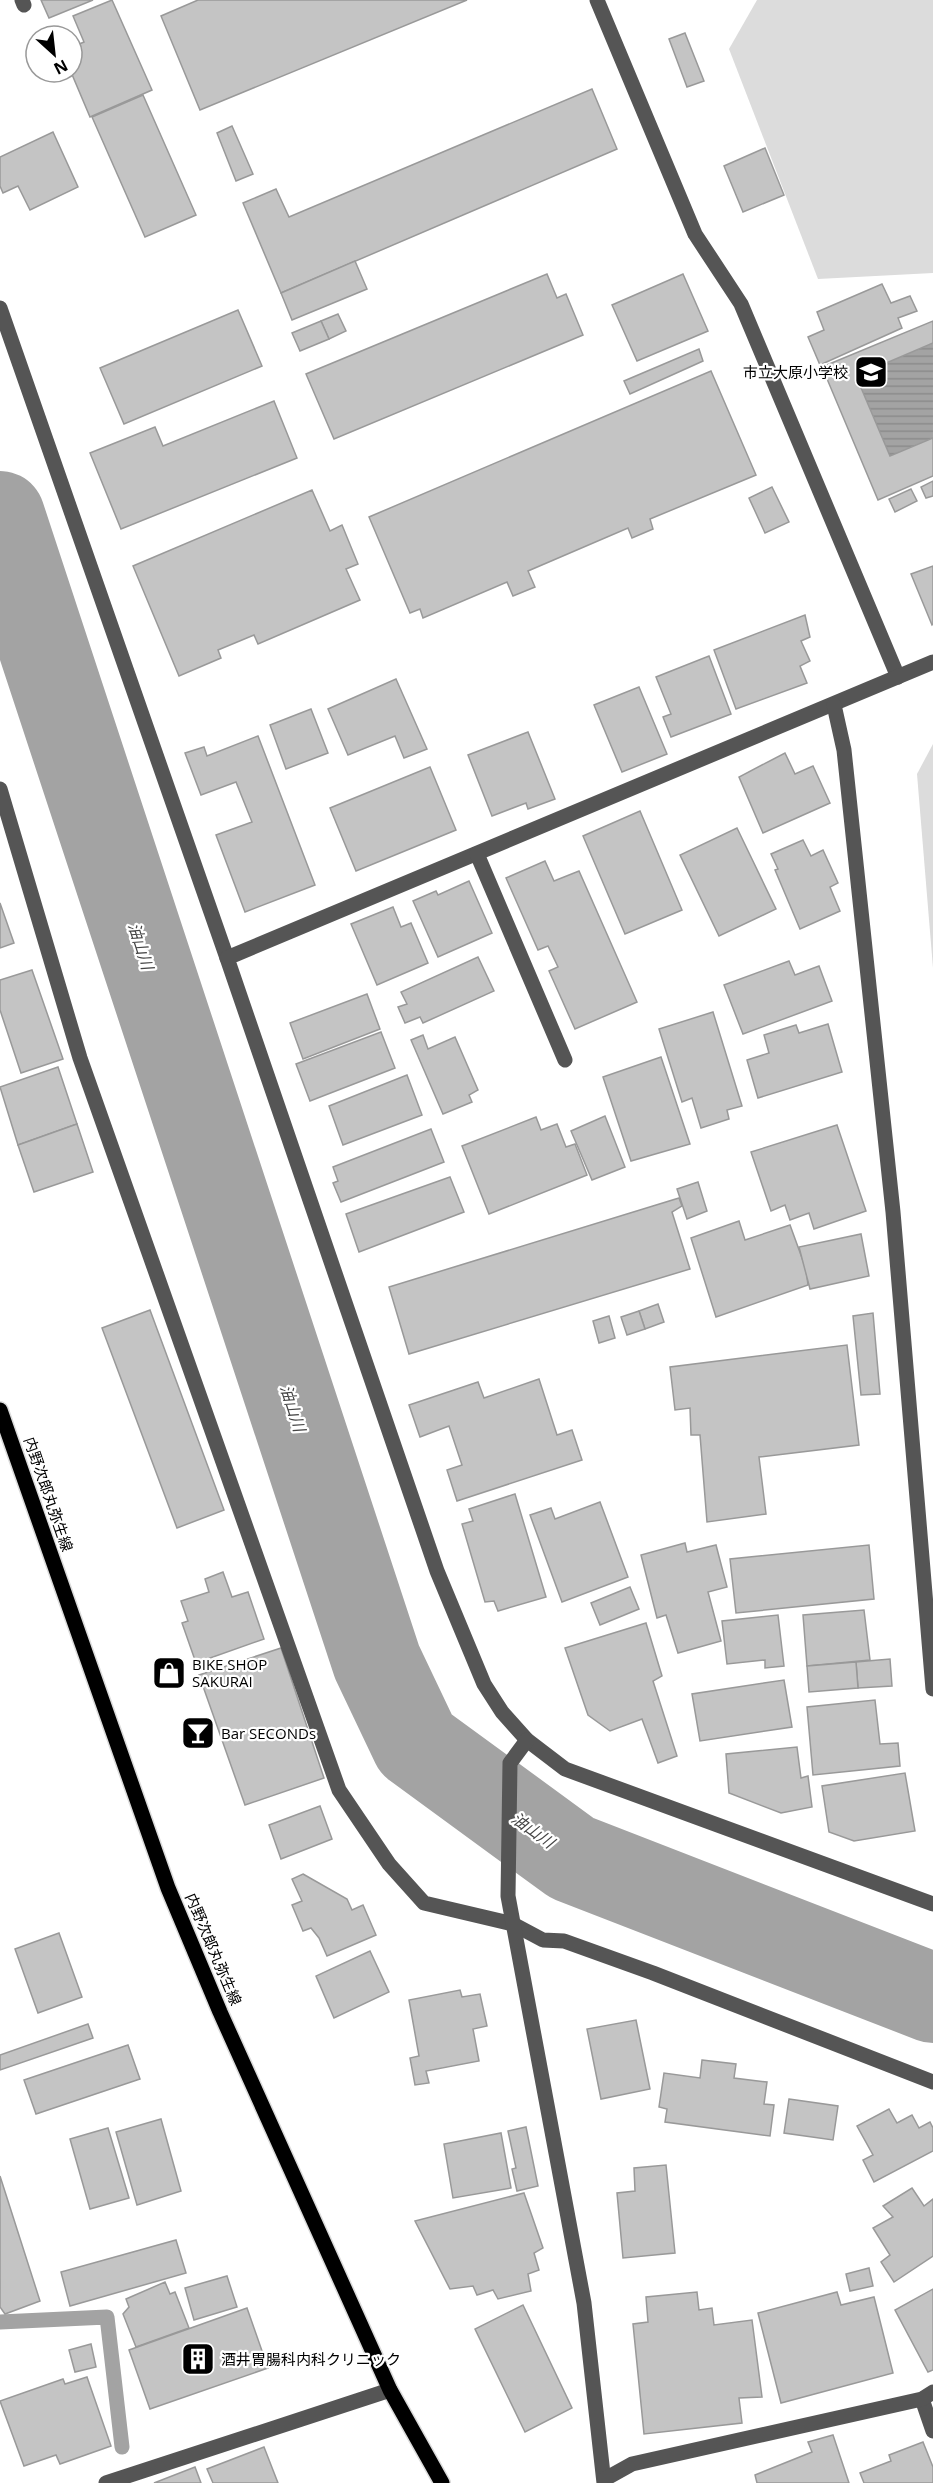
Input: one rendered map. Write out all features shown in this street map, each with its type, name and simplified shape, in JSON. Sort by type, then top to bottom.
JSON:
[{"type":"main road","name":"内野次郎丸弥生線","points":[[0,1410],[4,1432],[168,1888],[220,2012],[390,2390],[442,2483]]},
{"type":"street","points":[[597,0],[695,234],[741,304],[898,676]]},
{"type":"street","points":[[0,308],[227,958],[437,1571],[484,1684],[502,1712],[527,1740],[565,1769],[933,1904]]},
{"type":"street","points":[[227,958],[933,662]]},
{"type":"street","points":[[834,705],[844,750],[893,1212],[933,1689]]},
{"type":"street","points":[[0,789],[80,1058],[339,1790],[389,1864],[424,1903],[513,1924],[543,1940],[564,1941],[653,1973],[933,2082]]},
{"type":"street","points":[[477,854],[565,1060]]},
{"type":"street","points":[[527,1740],[510,1763],[508,1896],[584,2303],[605,2481],[632,2464],[927,2395],[933,2431]]},
{"type":"street","points":[[106,2483],[390,2390]]},
{"type":"shaded area","points":[[757,0],[933,0],[933,273],[818,279],[729,49]]},
{"type":"shaded area","points":[[933,343],[933,438],[890,456],[856,376]]},
{"type":"shaded area","points":[[933,744],[933,968],[917,774]]},
{"type":"building","points":[[41,0],[93,0],[49,18]]},
{"type":"building","points":[[112,0],[152,90],[90,117],[76,84],[84,84],[84,24],[76,24],[73,16]]},
{"type":"building","points":[[198,0],[467,0],[200,110],[161,16]]},
{"type":"building","points":[[685,33],[704,81],[687,87],[669,39]]},
{"type":"building","points":[[592,89],[617,149],[281,293],[243,203],[276,189],[289,217]]},
{"type":"building","points":[[143,95],[196,215],[145,237],[92,117]]},
{"type":"building","points":[[232,126],[253,174],[236,181],[217,133]]},
{"type":"building","points":[[53,132],[78,187],[30,210],[18,186],[3,193],[0,186],[0,157]]},
{"type":"building","points":[[765,148],[784,195],[743,212],[724,166]]},
{"type":"building","points":[[355,261],[367,289],[292,320],[281,293]]},
{"type":"building","points":[[547,274],[557,298],[566,294],[583,335],[334,439],[306,374]]},
{"type":"building","points":[[683,274],[708,331],[637,361],[612,305]]},
{"type":"building","points":[[882,284],[891,303],[910,296],[917,311],[898,318],[902,328],[820,365],[808,337],[824,330],[817,312]]},
{"type":"building","points":[[238,310],[262,366],[124,424],[100,368]]},
{"type":"building","points":[[338,314],[346,331],[329,339],[321,321]]},
{"type":"building","points":[[321,321],[329,339],[300,351],[292,333]]},
{"type":"building","points":[[933,321],[933,343],[856,376],[890,456],[933,438],[933,476],[878,500],[822,367]]},
{"type":"building","points":[[699,349],[703,361],[630,394],[624,381]]},
{"type":"building","points":[[711,371],[756,475],[650,519],[653,529],[632,538],[628,528],[528,571],[535,587],[513,596],[507,582],[423,618],[420,609],[410,613],[369,517]]},
{"type":"building","points":[[274,401],[297,458],[121,529],[90,453],[155,427],[163,446]]},
{"type":"building","points":[[933,481],[933,496],[926,498],[921,487]]},
{"type":"building","points":[[772,487],[789,522],[765,533],[749,498]]},
{"type":"building","points":[[911,489],[917,501],[895,512],[889,499]]},
{"type":"building","points":[[312,490],[330,531],[342,525],[358,564],[346,569],[360,600],[258,644],[254,635],[218,650],[221,658],[179,676],[133,566]]},
{"type":"building","points":[[933,566],[933,624],[932,625],[911,574]]},
{"type":"building","points":[[805,615],[810,637],[801,641],[810,661],[800,666],[807,683],[736,709],[714,650]]},
{"type":"building","points":[[709,656],[731,714],[671,737],[663,717],[671,714],[656,677]]},
{"type":"building","points":[[396,679],[427,749],[404,758],[395,736],[348,755],[328,709]]},
{"type":"building","points":[[639,687],[667,754],[622,772],[594,705]]},
{"type":"building","points":[[311,709],[328,753],[286,769],[270,725]]},
{"type":"building","points":[[528,732],[555,799],[528,809],[526,803],[492,816],[468,755]]},
{"type":"building","points":[[258,736],[315,885],[245,912],[216,835],[252,822],[236,782],[201,795],[185,753],[204,747],[207,756]]},
{"type":"building","points":[[785,753],[795,774],[813,766],[830,803],[763,833],[739,777]]},
{"type":"building","points":[[430,767],[456,830],[356,871],[330,808]]},
{"type":"building","points":[[640,811],[682,910],[625,934],[583,836]]},
{"type":"building","points":[[737,828],[776,909],[719,936],[680,855]]},
{"type":"building","points":[[803,840],[811,856],[823,850],[838,883],[830,887],[840,911],[800,929],[775,870],[778,869],[771,854]]},
{"type":"building","points":[[545,861],[554,881],[579,871],[637,1002],[575,1029],[549,971],[558,967],[548,946],[538,950],[506,878]]},
{"type":"building","points":[[469,881],[492,933],[438,957],[413,901],[436,891],[438,895]]},
{"type":"building","points":[[0,903],[14,943],[0,948]]},
{"type":"building","points":[[393,907],[401,927],[411,923],[428,963],[377,985],[351,924]]},
{"type":"building","points":[[478,957],[494,991],[423,1023],[420,1017],[405,1023],[398,1007],[407,1004],[401,992]]},
{"type":"building","points":[[789,961],[795,975],[819,966],[832,1001],[743,1034],[724,985]]},
{"type":"building","points":[[32,970],[63,1059],[21,1073],[0,1010],[0,980]]},
{"type":"building","points":[[367,994],[380,1029],[303,1059],[290,1023]]},
{"type":"building","points":[[713,1012],[742,1106],[727,1110],[729,1119],[701,1128],[692,1098],[682,1102],[659,1029]]},
{"type":"building","points":[[828,1024],[842,1072],[758,1098],[747,1060],[769,1053],[764,1035],[796,1025],[799,1033]]},
{"type":"building","points":[[381,1032],[395,1068],[310,1101],[296,1064]]},
{"type":"building","points":[[423,1035],[428,1049],[455,1037],[478,1090],[469,1095],[472,1102],[443,1114],[411,1040]]},
{"type":"building","points":[[661,1057],[690,1144],[631,1161],[603,1077]]},
{"type":"building","points":[[58,1067],[77,1124],[18,1145],[0,1087]]},
{"type":"building","points":[[407,1075],[422,1115],[343,1145],[329,1106]]},
{"type":"building","points":[[605,1116],[625,1167],[592,1180],[571,1131]]},
{"type":"building","points":[[536,1117],[541,1130],[557,1124],[566,1147],[575,1144],[587,1175],[489,1214],[462,1146]]},
{"type":"building","points":[[77,1124],[93,1172],[34,1192],[18,1145]]},
{"type":"building","points":[[837,1125],[866,1211],[814,1229],[809,1213],[790,1220],[785,1205],[771,1211],[751,1152]]},
{"type":"building","points":[[431,1129],[444,1162],[341,1202],[333,1183],[338,1181],[333,1167]]},
{"type":"building","points":[[450,1177],[464,1212],[359,1252],[346,1214]]},
{"type":"building","points":[[698,1182],[707,1211],[687,1219],[677,1189]]},
{"type":"building","points":[[679,1198],[682,1206],[672,1212],[690,1269],[409,1354],[389,1287]]},
{"type":"building","points":[[739,1221],[745,1240],[790,1225],[806,1269],[808,1285],[716,1317],[691,1238]]},
{"type":"building","points":[[861,1234],[869,1276],[810,1289],[799,1247]]},
{"type":"building","points":[[658,1304],[664,1322],[645,1329],[639,1311]]},
{"type":"building","points":[[150,1310],[224,1510],[177,1528],[102,1328]]},
{"type":"building","points":[[639,1311],[645,1329],[627,1335],[621,1317]]},
{"type":"building","points":[[873,1313],[880,1394],[861,1395],[853,1316]]},
{"type":"building","points":[[609,1316],[615,1338],[599,1343],[593,1321]]},
{"type":"building","points":[[847,1345],[859,1445],[759,1457],[766,1514],[707,1522],[700,1435],[691,1435],[690,1408],[675,1410],[670,1367]]},
{"type":"building","points":[[539,1379],[557,1435],[572,1430],[582,1460],[457,1501],[447,1470],[462,1465],[449,1426],[420,1437],[409,1405],[478,1382],[484,1398]]},
{"type":"building","points":[[515,1494],[546,1597],[498,1611],[494,1601],[485,1602],[462,1524],[473,1521],[469,1509]]},
{"type":"building","points":[[600,1502],[628,1577],[562,1602],[530,1515],[551,1508],[555,1519]]},
{"type":"building","points":[[685,1543],[687,1552],[716,1545],[727,1587],[708,1592],[721,1641],[678,1653],[666,1615],[657,1618],[641,1555]]},
{"type":"building","points":[[869,1545],[874,1599],[736,1613],[730,1559]]},
{"type":"building","points":[[223,1572],[232,1597],[248,1592],[264,1639],[196,1663],[182,1623],[188,1621],[181,1601],[209,1592],[205,1579]]},
{"type":"building","points":[[630,1587],[639,1609],[600,1625],[591,1603]]},
{"type":"building","points":[[864,1610],[870,1660],[807,1666],[803,1615]]},
{"type":"building","points":[[778,1615],[784,1666],[765,1668],[765,1660],[727,1664],[722,1621]]},
{"type":"building","points":[[646,1623],[662,1676],[653,1681],[677,1756],[658,1763],[642,1719],[610,1731],[588,1715],[565,1648]]},
{"type":"building","points":[[281,1648],[324,1778],[245,1805],[199,1675]]},
{"type":"building","points":[[890,1659],[892,1686],[858,1688],[856,1662]]},
{"type":"building","points":[[856,1662],[858,1688],[809,1692],[807,1666]]},
{"type":"building","points":[[784,1680],[792,1727],[700,1741],[692,1694]]},
{"type":"building","points":[[875,1700],[880,1744],[898,1743],[900,1766],[813,1775],[807,1707]]},
{"type":"building","points":[[797,1747],[801,1778],[808,1776],[812,1807],[781,1813],[729,1793],[726,1754]]},
{"type":"building","points":[[905,1773],[915,1831],[854,1841],[829,1832],[822,1786]]},
{"type":"building","points":[[320,1806],[332,1839],[281,1859],[269,1825]]},
{"type":"building","points":[[303,1874],[347,1899],[352,1910],[363,1905],[376,1935],[327,1956],[319,1938],[311,1928],[303,1931],[292,1905],[302,1901],[292,1879]]},
{"type":"building","points":[[59,1933],[82,1997],[38,2013],[15,1949]]},
{"type":"building","points":[[370,1951],[389,1992],[334,2018],[316,1976]]},
{"type":"building","points":[[460,1990],[462,1997],[480,1994],[487,2026],[473,2029],[479,2061],[426,2071],[429,2083],[415,2085],[410,2058],[419,2056],[409,2000]]},
{"type":"building","points":[[636,2020],[650,2089],[601,2099],[587,2029]]},
{"type":"building","points":[[88,2024],[93,2038],[0,2070],[0,2055]]},
{"type":"building","points":[[128,2045],[140,2079],[36,2114],[24,2080]]},
{"type":"building","points":[[702,2060],[736,2064],[734,2078],[767,2082],[764,2104],[774,2105],[770,2136],[665,2122],[667,2109],[659,2107],[664,2073],[700,2078]]},
{"type":"building","points":[[789,2099],[838,2106],[833,2140],[784,2133]]},
{"type":"building","points":[[889,2109],[897,2123],[912,2115],[919,2128],[930,2122],[933,2128],[933,2151],[874,2182],[863,2160],[873,2155],[857,2126]]},
{"type":"building","points":[[161,2119],[181,2191],[137,2205],[116,2132]]},
{"type":"building","points":[[526,2127],[538,2186],[517,2191],[512,2169],[516,2168],[508,2131]]},
{"type":"building","points":[[108,2128],[129,2198],[90,2209],[70,2139]]},
{"type":"building","points":[[501,2133],[511,2188],[453,2198],[444,2144]]},
{"type":"building","points":[[666,2165],[675,2253],[623,2258],[617,2193],[635,2191],[634,2168]]},
{"type":"building","points":[[0,2176],[40,2301],[5,2314],[0,2307]]},
{"type":"building","points":[[912,2188],[924,2206],[933,2199],[933,2256],[894,2282],[881,2262],[890,2255],[873,2228],[893,2217],[883,2206]]},
{"type":"building","points":[[524,2193],[543,2248],[534,2253],[539,2270],[528,2274],[531,2291],[498,2299],[493,2290],[477,2295],[473,2286],[450,2289],[415,2221]]},
{"type":"building","points":[[176,2240],[186,2273],[70,2306],[61,2272]]},
{"type":"building","points":[[869,2268],[873,2286],[850,2291],[846,2274]]},
{"type":"building","points":[[227,2276],[237,2307],[194,2320],[185,2288]]},
{"type":"building","points":[[165,2282],[170,2294],[175,2292],[189,2328],[136,2347],[123,2314],[129,2307],[126,2299]]},
{"type":"building","points":[[933,2289],[933,2370],[928,2372],[895,2310]]},
{"type":"building","points":[[697,2292],[699,2310],[712,2308],[714,2325],[752,2320],[762,2397],[739,2398],[742,2423],[644,2434],[633,2324],[648,2322],[646,2297]]},
{"type":"building","points":[[837,2292],[841,2305],[874,2297],[893,2373],[781,2403],[758,2313]]},
{"type":"building","points":[[523,2305],[572,2408],[525,2432],[475,2329]]},
{"type":"building","name":"酒井胃腸科内科クリニック","points":[[247,2308],[268,2368],[150,2409],[129,2350]]},
{"type":"building","points":[[91,2344],[96,2367],[75,2372],[69,2350]]},
{"type":"building","points":[[87,2377],[111,2446],[60,2464],[56,2455],[24,2466],[0,2401],[63,2379],[65,2384]]},
{"type":"building","points":[[833,2435],[849,2483],[757,2483],[755,2475],[812,2452],[808,2442]]},
{"type":"building","points":[[923,2442],[933,2467],[933,2483],[864,2483],[860,2473],[891,2461],[889,2455]]},
{"type":"building","points":[[264,2447],[278,2483],[213,2483],[207,2469]]},
{"type":"building","points":[[195,2467],[201,2483],[154,2483]]},
{"type":"waterway","name":"油山川","points":[[0,516],[377,1662],[416,1744],[572,1858],[933,1998]]},
{"type":"waterway","points":[[0,2322],[107,2317],[122,2447]]},
{"type":"place","name":"市立大原小学校","points":[[871,372]]},
{"type":"place","name":"BIKE SHOP SAKURAI","points":[[169,1673]]},
{"type":"place","name":"Bar SECONDs","points":[[198,1733]]},
{"type":"place","name":"酒井胃腸科内科クリニック","points":[[198,2359]]}]
